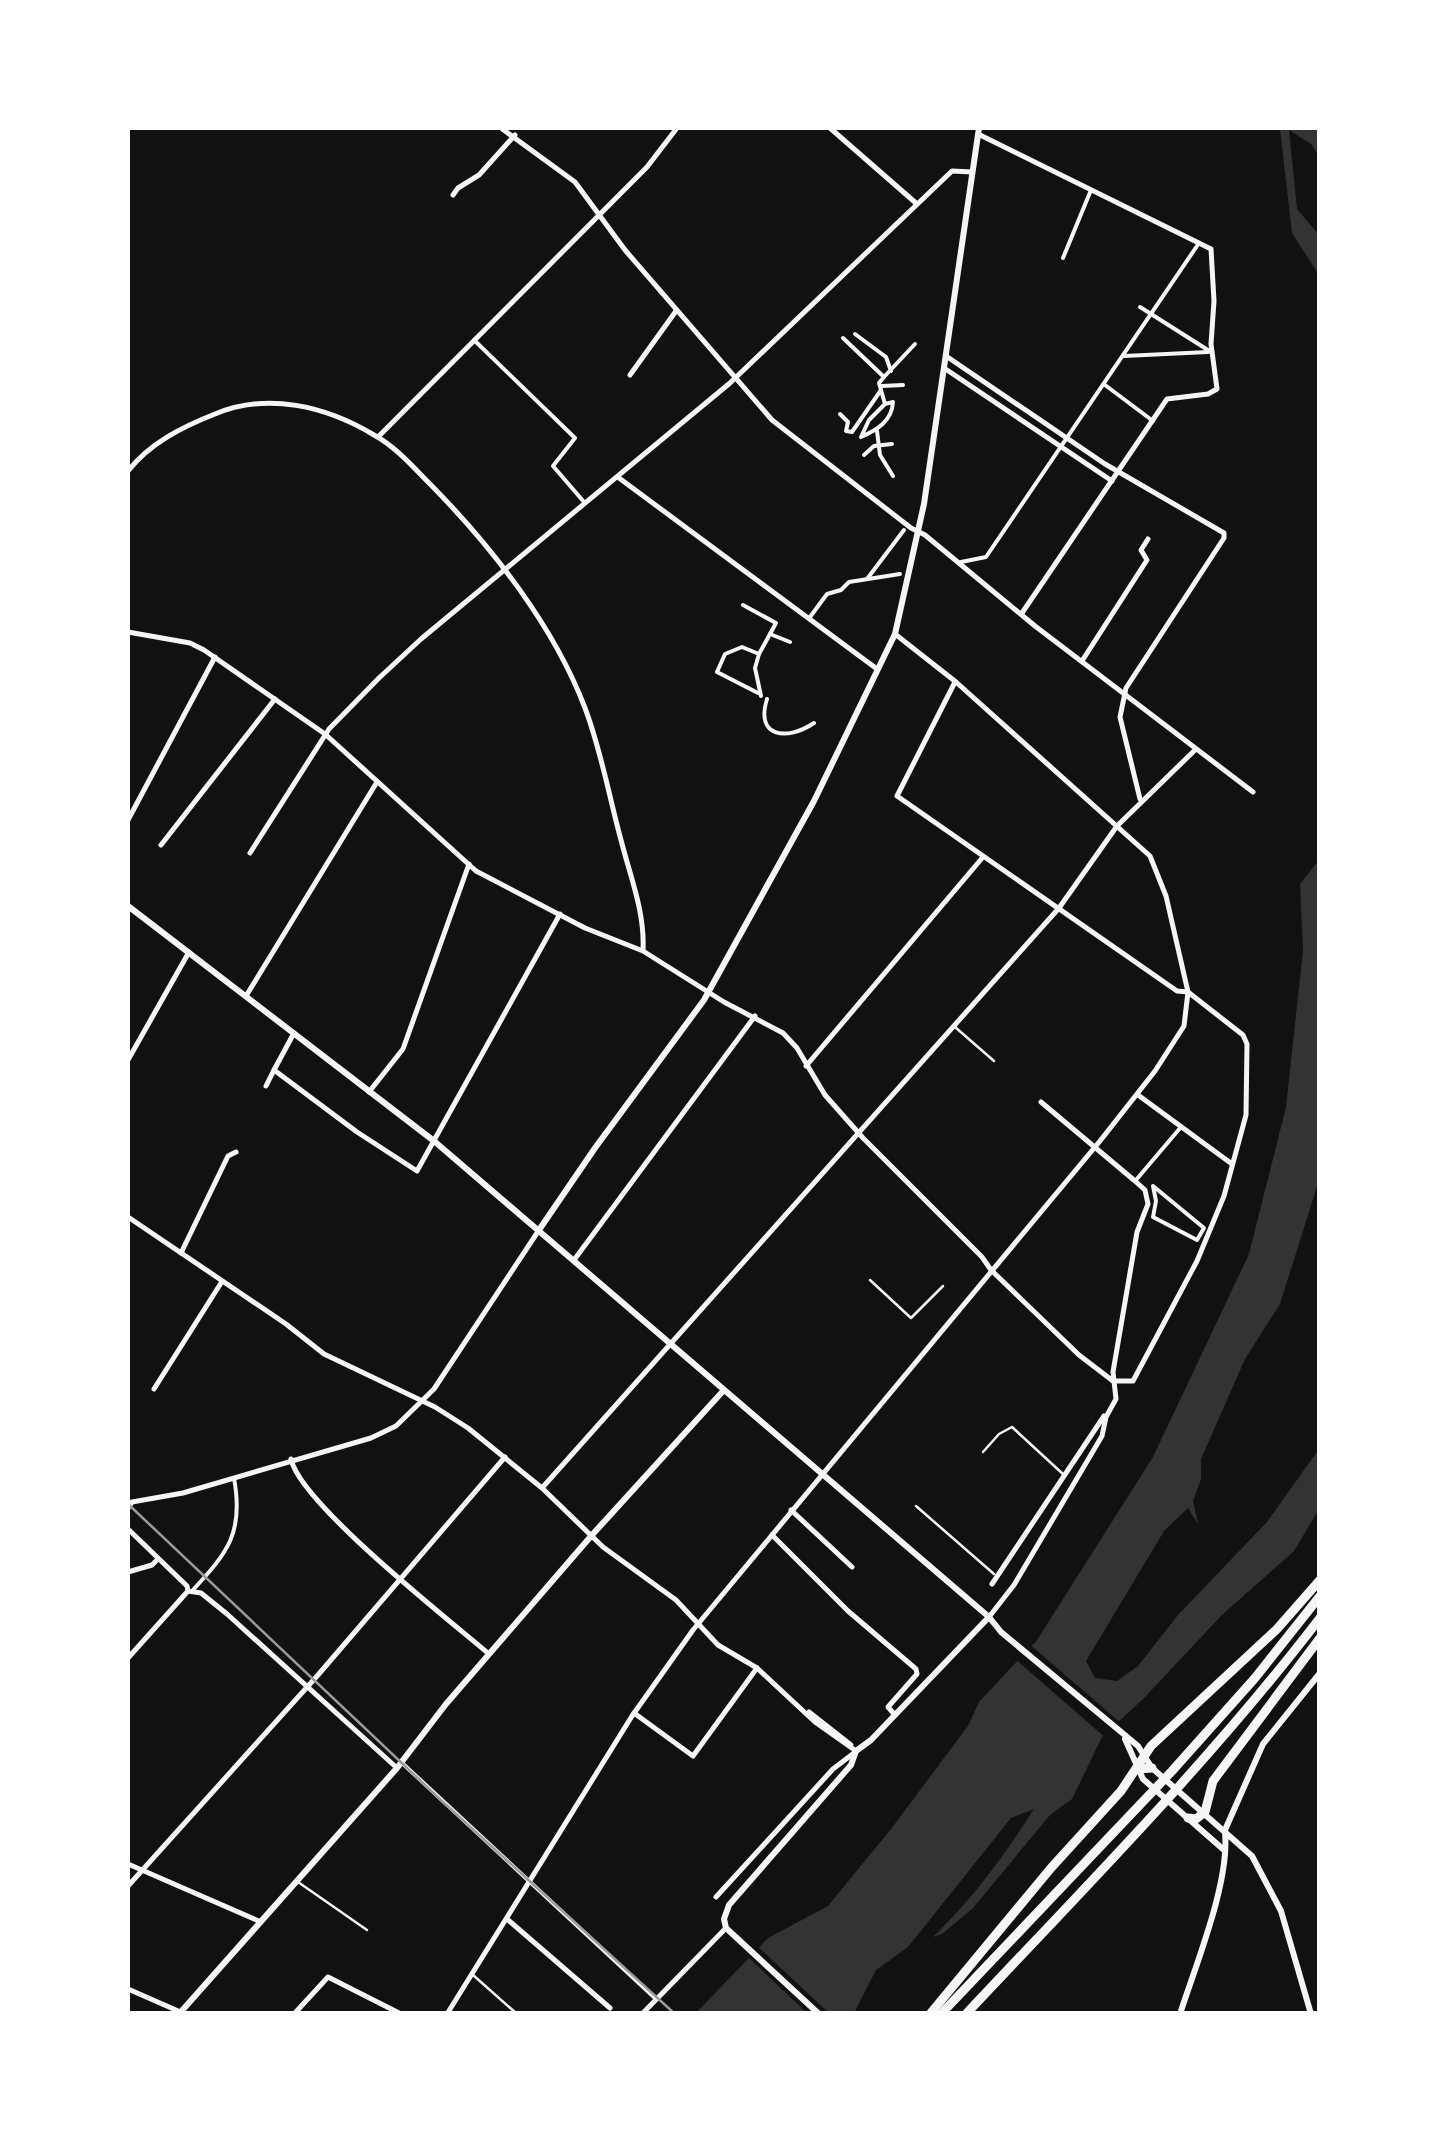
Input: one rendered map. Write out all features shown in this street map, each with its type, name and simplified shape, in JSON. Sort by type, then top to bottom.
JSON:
[{"type":"highway","points":[[930,2014],[1136,1769],[1145,1753],[1277,1629],[1320,1580]]},
{"type":"highway","points":[[941,2014],[1172,1771],[1255,1678],[1320,1596]]},
{"type":"highway","points":[[966,2014],[1224,1736],[1320,1618]]},
{"type":"highway","points":[[1186,1816],[1196,1819],[1205,1812],[1213,1781],[1320,1638]]},
{"type":"highway","points":[[1136,1769],[1152,1768]]},
{"type":"street","points":[[501,128],[576,182],[597,215],[676,311],[784,432],[1253,792]]},
{"type":"street","points":[[378,437],[647,166],[677,128]]},
{"type":"street","points":[[830,128],[917,204]]},
{"type":"street","points":[[970,128],[1211,249],[1210,352],[1217,389],[1208,394],[1167,399],[1022,614]]},
{"type":"street","points":[[129,1502],[155,1500],[384,1433],[422,1402],[710,990],[814,801],[894,634],[919,532],[978,131]]},
{"type":"street","points":[[453,195],[478,175],[514,136]]},
{"type":"street","points":[[250,852],[325,734],[394,663],[737,376],[952,171],[972,172]]},
{"type":"street","points":[[1063,258],[1091,190]]},
{"type":"street","points":[[958,563],[986,557],[1200,244]]},
{"type":"street","points":[[1140,307],[1210,352]]},
{"type":"street","points":[[630,375],[676,311]]},
{"type":"street","points":[[855,334],[886,357],[892,371]]},
{"type":"street","points":[[843,338],[884,377]]},
{"type":"street","points":[[474,340],[575,438],[553,466],[586,504]]},
{"type":"street","points":[[840,414],[848,422],[846,431],[852,432],[884,377],[915,344]]},
{"type":"street","points":[[1124,356],[1210,352]]},
{"type":"street","points":[[946,356],[1118,472],[1224,532],[1224,538],[1126,688],[1120,716],[1140,800]]},
{"type":"street","points":[[873,367],[885,361]]},
{"type":"street","points":[[944,368],[1112,481]]},
{"type":"street","points":[[870,391],[880,386],[903,385]]},
{"type":"street","points":[[1104,385],[1153,420]]},
{"type":"street","points":[[880,386],[885,404]]},
{"type":"street","points":[[128,472],[156,444],[177,430],[231,407],[264,401],[328,414],[378,437],[446,500],[505,570],[549,637],[584,706],[640,909],[644,950]]},
{"type":"street","points":[[894,402],[893,410],[879,428],[861,437],[876,412],[894,402]]},
{"type":"street","points":[[876,412],[877,446],[893,476]]},
{"type":"street","points":[[864,455],[877,446],[892,444]]},
{"type":"street","points":[[618,478],[877,669]]},
{"type":"street","points":[[867,579],[904,530]]},
{"type":"street","points":[[1082,661],[1147,560],[1141,550],[1148,540]]},
{"type":"street","points":[[810,618],[827,594],[842,590],[849,582],[900,574]]},
{"type":"street","points":[[742,605],[776,623],[755,668],[765,722],[786,736],[814,723]]},
{"type":"street","points":[[128,632],[190,643],[215,657],[325,734],[468,864],[584,928],[644,950],[790,1040],[825,1095],[991,1270],[1079,1356],[1114,1381],[1133,1381],[1212,1230],[1246,1115],[1249,1056],[1243,1035],[1188,992],[1178,991],[897,796],[956,682]]},
{"type":"street","points":[[770,634],[790,642]]},
{"type":"street","points":[[447,2014],[634,1713],[697,1625],[986,1280],[1137,1094],[1184,1026],[1188,992],[1156,865],[956,682],[894,634]]},
{"type":"street","points":[[760,654],[742,647],[726,654],[717,672],[762,696]]},
{"type":"street","points":[[128,820],[215,657]]},
{"type":"street","points":[[160,845],[275,699]]},
{"type":"street","points":[[542,1488],[1060,908],[1117,826],[1140,800],[1150,795],[1195,750]]},
{"type":"street","points":[[246,996],[377,782]]},
{"type":"street","points":[[806,1066],[983,857]]},
{"type":"street","points":[[369,1092],[403,1050],[468,864]]},
{"type":"street","points":[[128,906],[434,1141],[1145,1753],[1152,1768],[1252,1856],[1281,1911],[1314,2012]]},
{"type":"street","points":[[274,1070],[417,1171],[560,914]]},
{"type":"street","points":[[128,1060],[189,952]]},
{"type":"street","points":[[574,1260],[755,1016]]},
{"type":"street","points":[[266,1086],[294,1033]]},
{"type":"street","points":[[1137,1094],[1232,1164]]},
{"type":"street","points":[[716,1898],[832,1768],[895,1716],[989,1616],[1014,1586],[1102,1436],[1116,1399],[1114,1381],[1137,1232],[1148,1204],[1145,1190],[1135,1180],[1041,1102]]},
{"type":"street","points":[[1135,1180],[1181,1126]]},
{"type":"street","points":[[181,1254],[228,1156],[236,1152]]},
{"type":"street","points":[[1151,1187],[1167,1200],[1204,1228],[1197,1240],[1153,1217],[1156,1201],[1151,1187]]},
{"type":"street","points":[[128,1217],[324,1354],[468,1428],[542,1488],[612,1554],[676,1600],[718,1645],[757,1668],[856,1751]]},
{"type":"street","points":[[154,1390],[221,1283]]},
{"type":"street","points":[[128,1989],[182,2013],[399,1765],[592,1535],[724,1390]]},
{"type":"street","points":[[992,1584],[1106,1417]]},
{"type":"street","points":[[128,1886],[308,1686],[505,1457]]},
{"type":"street","points":[[291,1460],[293,1469],[323,1508],[489,1654]]},
{"type":"street","points":[[128,1658],[220,1560],[237,1527],[234,1478]]},
{"type":"street","points":[[791,1510],[852,1567]]},
{"type":"street","points":[[128,1530],[190,1591],[201,1594],[226,1614],[399,1765],[656,1999]]},
{"type":"street","points":[[772,1535],[848,1611],[916,1669],[917,1674],[888,1706],[895,1716]]},
{"type":"street","points":[[128,1572],[158,1559]]},
{"type":"street","points":[[634,1713],[693,1756],[757,1668]]},
{"type":"street","points":[[1180,2014],[1226,1853],[1225,1830],[1263,1744],[1320,1673]]},
{"type":"street","points":[[1121,1734],[1144,1779],[1226,1853]]},
{"type":"street","points":[[642,2014],[726,1928],[726,1914],[735,1896],[852,1765],[856,1751]]},
{"type":"street","points":[[1207,1832],[1225,1830]]},
{"type":"street","points":[[128,1864],[261,1922]]},
{"type":"street","points":[[506,1918],[610,2008]]},
{"type":"street","points":[[726,1928],[819,2014]]},
{"type":"street","points":[[294,2014],[328,1977],[401,2014]]},
{"type":"lane","points":[[954,1026],[994,1061]]},
{"type":"lane","points":[[870,1280],[911,1318],[942,1286]]},
{"type":"lane","points":[[983,1452],[1012,1426],[1065,1476]]},
{"type":"lane","points":[[916,1506],[998,1577]]},
{"type":"lane","points":[[297,1881],[367,1930]]},
{"type":"lane","points":[[472,1974],[518,2014]]},
{"type":"shaded area","points":[[1250,128],[1319,128],[1319,156],[1311,144],[1289,130],[1297,209],[1319,235],[1319,275],[1292,233],[1280,129]]},
{"type":"shaded area","points":[[1319,860],[1319,1180],[1280,1304],[1245,1359],[1201,1459],[1201,1479],[1193,1501],[1198,1524],[1188,1508],[1164,1531],[1086,1661],[1095,1678],[1117,1681],[1138,1666],[1178,1615],[1267,1522],[1319,1449],[1319,1509],[1294,1551],[1222,1615],[1102,1737],[1072,1799],[1050,1815],[973,1908],[933,1937],[987,1876],[1034,1809],[1011,1818],[908,1947],[876,1970],[854,2013],[695,2014],[768,1938],[828,1906],[968,1726],[979,1702],[1037,1640],[1153,1457],[1249,1254],[1286,1107],[1303,950],[1300,884]]},
{"type":"pier","points":[[1028,1643],[1122,1724],[1107,1739],[1014,1658]]},
{"type":"pier","points":[[755,1944],[829,2013],[807,2013],[745,1954]]},
{"type":"tram line","points":[[128,1504],[443,1802],[675,2014]]}]
